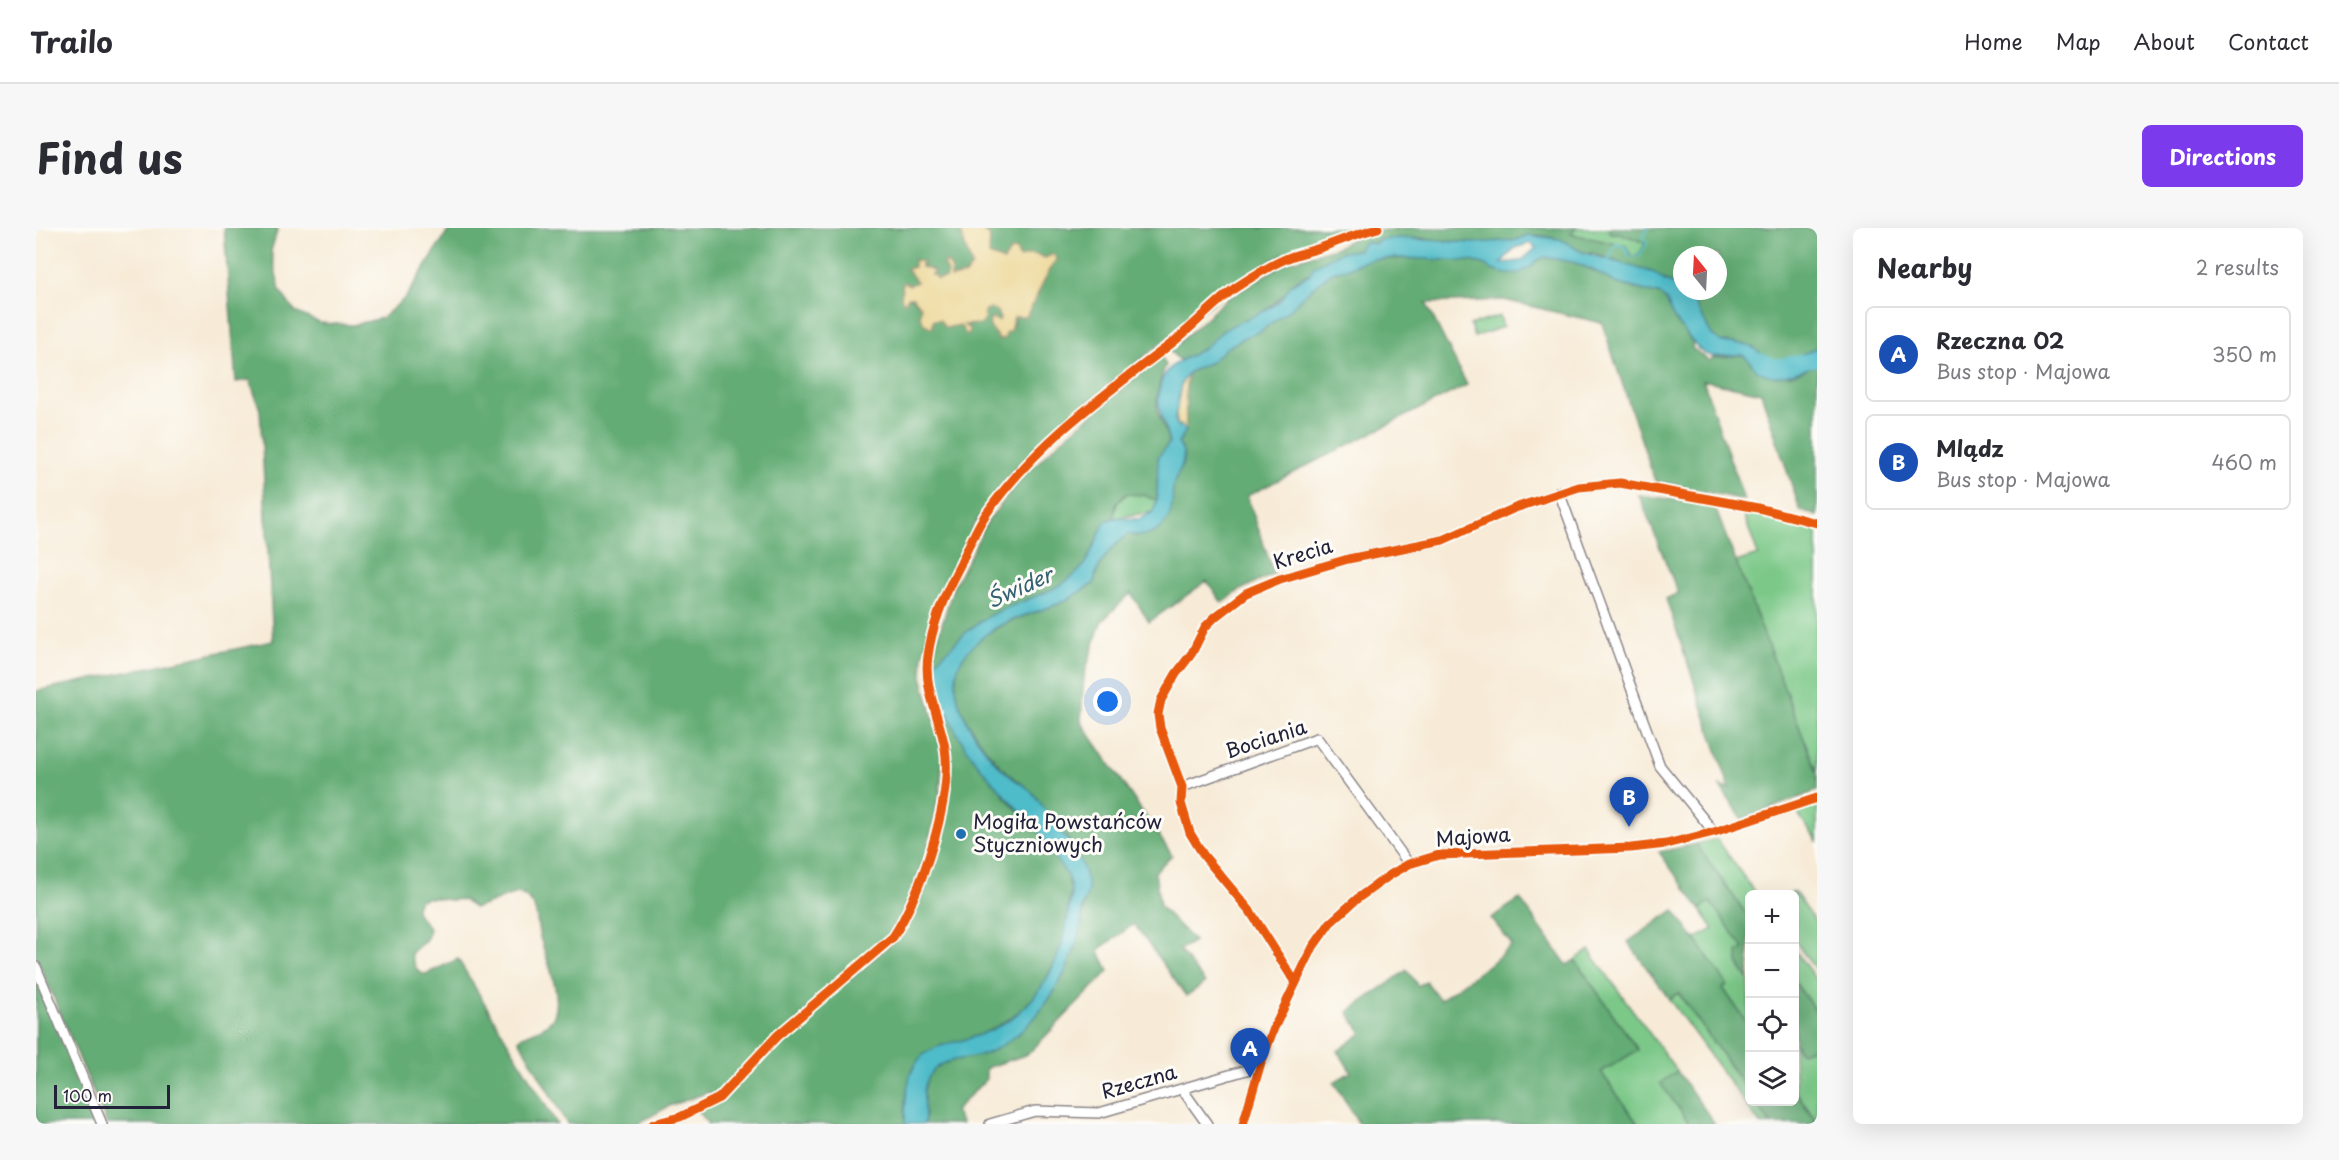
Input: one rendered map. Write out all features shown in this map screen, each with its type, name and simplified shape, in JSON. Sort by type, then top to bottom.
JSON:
[{"type":"street","points":[[653,1124],[680,1118],[719,1098],[777,1036],[893,937],[914,900],[931,850],[944,793],[946,767],[945,747],[926,676],[928,655],[948,588],[983,519],[996,501],[1054,438],[1119,383],[1170,345],[1236,288],[1267,268],[1291,257],[1378,228]]},
{"type":"street","name":"Krecia","points":[[1294,981],[1250,911],[1204,856],[1190,833],[1181,803],[1182,787],[1160,728],[1158,714],[1161,700],[1191,654],[1205,627],[1231,604],[1246,593],[1280,579],[1348,559],[1443,540],[1515,508],[1559,492],[1599,484],[1620,483],[1758,508],[1817,523]]},
{"type":"street","points":[[1559,492],[1660,766],[1714,832]]},
{"type":"street","name":"Bociania","points":[[1182,787],[1317,738],[1409,864]]},
{"type":"street","name":"Majowa","points":[[1243,1124],[1260,1066],[1294,981],[1313,947],[1330,923],[1358,898],[1409,864],[1439,855],[1631,848],[1666,844],[1714,832],[1817,798]]},
{"type":"street","points":[[36,967],[102,1124]]},
{"type":"street","name":"Rzeczna","points":[[990,1124],[1035,1111],[1099,1113],[1260,1066]]},
{"type":"street","points":[[1182,1089],[1207,1124]]},
{"type":"street","points":[[680,1118],[690,1124]]},
{"type":"green space","points":[[224,228],[278,228],[271,251],[280,291],[295,312],[320,323],[353,325],[382,318],[406,297],[450,228],[959,228],[972,266],[965,275],[951,278],[948,274],[946,278],[936,279],[931,276],[933,270],[921,267],[923,262],[914,260],[914,267],[907,269],[918,282],[910,285],[908,297],[912,297],[921,307],[920,316],[940,320],[945,325],[982,324],[984,312],[989,309],[996,310],[1000,317],[999,321],[989,324],[994,330],[1006,331],[1013,325],[1014,317],[1026,312],[1030,307],[1044,277],[1057,259],[1021,258],[1017,250],[1011,250],[1004,261],[989,255],[990,236],[981,228],[1363,228],[1279,256],[1248,275],[1112,382],[1046,438],[1011,472],[989,501],[975,523],[944,586],[923,656],[922,676],[941,747],[942,767],[940,792],[927,850],[911,898],[890,934],[716,1096],[713,1098],[709,1092],[669,1106],[637,1124],[567,1124],[519,1040],[543,1027],[553,1018],[556,999],[553,978],[540,937],[535,909],[529,899],[519,893],[474,908],[461,900],[425,898],[421,900],[416,911],[427,925],[429,932],[426,939],[411,954],[417,970],[426,974],[458,959],[557,1124],[107,1124],[36,956],[36,691],[273,641],[260,410],[250,380],[236,382]]},
{"type":"green space","points":[[1403,228],[1576,228],[1571,234],[1626,246],[1631,256],[1634,256],[1640,253],[1645,243],[1620,233],[1610,233],[1608,228],[1817,228],[1817,347],[1780,367],[1749,345],[1722,342],[1712,335],[1692,300],[1727,300],[1727,246],[1673,246],[1673,285],[1650,271],[1639,270],[1597,254],[1582,252],[1560,239],[1528,235],[1517,240],[1474,243],[1418,238],[1380,240],[1359,250],[1347,252],[1295,281],[1290,285],[1288,291],[1261,314],[1222,331],[1199,351],[1180,361],[1170,351],[1226,299],[1285,263],[1338,247],[1350,240],[1378,231]]},
{"type":"green space","points":[[1576,228],[1608,228],[1610,233],[1620,233],[1645,243],[1640,254],[1631,256],[1626,246],[1570,234]]},
{"type":"green space","points":[[1544,257],[1573,262],[1616,283],[1666,298],[1673,317],[1693,343],[1692,348],[1709,361],[1713,358],[1741,355],[1747,357],[1751,364],[1789,375],[1817,365],[1817,516],[1800,510],[1761,393],[1703,380],[1744,500],[1655,481],[1602,323],[1504,300],[1426,303],[1467,385],[1247,496],[1274,574],[1240,590],[1222,603],[1207,581],[1149,622],[1131,593],[1101,622],[1084,676],[1081,722],[1172,855],[1155,872],[1160,906],[1194,941],[1179,950],[1205,983],[1186,996],[1134,924],[1098,950],[1109,971],[1028,1054],[986,1068],[986,1079],[955,1111],[962,1124],[924,1124],[924,1091],[932,1071],[946,1062],[979,1056],[1001,1045],[1029,1023],[1047,1002],[1060,982],[1075,947],[1088,890],[1069,841],[1029,790],[999,765],[967,720],[956,687],[956,671],[963,656],[983,636],[1008,622],[1067,600],[1094,584],[1098,570],[1106,556],[1117,544],[1128,534],[1137,536],[1172,506],[1172,487],[1183,460],[1182,449],[1178,443],[1185,426],[1185,391],[1189,372],[1211,362],[1226,348],[1247,336],[1259,332],[1289,310],[1332,272],[1373,259],[1431,258],[1470,261],[1484,264],[1492,270],[1531,267]]},
{"type":"green space","points":[[1500,316],[1503,327],[1474,337],[1470,325]]},
{"type":"green space","points":[[1161,357],[1166,365],[1159,388],[1157,407],[1169,444],[1158,457],[1157,499],[1144,495],[1126,494],[1117,503],[1113,518],[1105,522],[1079,571],[1048,592],[1000,611],[981,622],[936,661],[1004,796],[1041,834],[1049,851],[1065,869],[1071,890],[1061,951],[1038,994],[1017,1013],[996,1027],[980,1035],[936,1048],[905,1101],[905,1124],[708,1124],[698,1112],[780,1038],[897,939],[918,900],[935,852],[949,746],[931,676],[932,657],[953,588],[988,521],[1021,479],[1059,442]]},
{"type":"green space","points":[[1126,494],[1144,495],[1157,499],[1153,512],[1113,518],[1117,503]]},
{"type":"green space","points":[[1639,495],[1714,505],[1817,773],[1817,791],[1742,819],[1720,786],[1730,789],[1666,599],[1678,593]]},
{"type":"green space","points":[[1742,510],[1817,527],[1817,773],[1736,562],[1758,555]]},
{"type":"green space","points":[[1817,804],[1817,841],[1794,808]]},
{"type":"green space","points":[[1717,839],[1753,890],[1745,890],[1745,912],[1696,844]]},
{"type":"green space","points":[[1696,844],[1745,912],[1745,974],[1738,963],[1738,952],[1744,948],[1710,902],[1700,909],[1659,852]]},
{"type":"green space","points":[[1799,898],[1817,924],[1817,972],[1799,947]]},
{"type":"green space","points":[[1520,899],[1567,965],[1575,960],[1638,1050],[1601,1072],[1638,1124],[1359,1124],[1334,1082],[1351,1072],[1338,1051],[1362,1033],[1348,1012],[1407,970],[1418,986],[1426,981],[1440,1000],[1512,945],[1491,918]]},
{"type":"green space","points":[[1710,901],[1744,948],[1738,963],[1745,974],[1745,1020],[1723,988],[1727,985],[1695,939],[1714,929],[1700,909]]},
{"type":"green space","points":[[1674,910],[1727,984],[1723,988],[1745,1020],[1745,1087],[1679,993],[1669,999],[1628,942]]},
{"type":"green space","points":[[1589,950],[1677,1071],[1661,1083],[1690,1124],[1638,1124],[1601,1072],[1638,1050],[1575,960]]},
{"type":"green space","points":[[1799,956],[1817,981],[1817,1013],[1799,988]]},
{"type":"green space","points":[[36,980],[97,1124],[36,1124]]},
{"type":"green space","points":[[1799,989],[1817,1013],[1817,1054],[1813,1048],[1800,1052]]},
{"type":"green space","points":[[1678,993],[1745,1087],[1745,1103],[1669,999]]},
{"type":"green space","points":[[1813,1048],[1817,1054],[1817,1122],[1799,1096],[1799,1051]]},
{"type":"green space","points":[[1677,1071],[1715,1124],[1690,1124],[1660,1083]]},
{"type":"green space","points":[[1799,1096],[1817,1124],[1771,1124],[1758,1106],[1799,1106]]},
{"type":"green space","points":[[1747,1106],[1758,1106],[1771,1124],[1760,1124]]},
{"type":"sand","points":[[959,228],[976,229],[990,236],[989,255],[1004,261],[1011,250],[1017,250],[1020,258],[1032,254],[1045,258],[1054,254],[1057,260],[1047,274],[1026,317],[1014,317],[1010,331],[1006,332],[1005,338],[999,340],[989,325],[991,318],[999,321],[1000,317],[996,310],[989,309],[984,312],[985,318],[982,324],[964,325],[970,330],[967,336],[960,325],[945,328],[940,320],[933,320],[933,328],[924,324],[920,316],[921,307],[913,297],[908,297],[905,303],[901,298],[903,282],[910,285],[917,282],[907,269],[914,267],[914,260],[924,262],[921,267],[934,271],[931,275],[935,275],[936,279],[946,278],[948,274],[943,264],[947,262],[952,269],[951,278],[965,275],[972,266]]},
{"type":"sand","points":[[1189,372],[1186,387],[1185,430],[1181,425],[1179,428],[1176,407],[1179,391]]},
{"type":"water","points":[[1528,235],[1560,239],[1582,252],[1655,273],[1673,284],[1673,300],[1692,300],[1712,335],[1722,342],[1749,345],[1780,367],[1817,347],[1817,365],[1778,376],[1762,373],[1742,355],[1711,356],[1706,354],[1695,345],[1672,315],[1667,301],[1661,295],[1616,283],[1573,262],[1544,257],[1519,273],[1506,274],[1492,270],[1484,264],[1470,261],[1400,258],[1373,259],[1332,272],[1289,310],[1259,332],[1226,348],[1211,362],[1189,372],[1181,384],[1175,419],[1178,427],[1181,425],[1186,431],[1178,443],[1182,449],[1183,460],[1173,487],[1172,506],[1167,521],[1151,534],[1128,534],[1101,563],[1094,584],[1063,602],[1012,620],[993,630],[969,650],[958,667],[956,681],[958,697],[970,728],[990,756],[1011,777],[1028,788],[1069,843],[1082,865],[1088,891],[1082,908],[1081,926],[1076,945],[1069,964],[1048,1001],[1020,1032],[1004,1044],[979,1056],[946,1062],[932,1072],[925,1086],[924,1124],[905,1124],[909,1078],[923,1055],[936,1048],[998,1027],[1015,1016],[1041,988],[1059,953],[1071,896],[1066,874],[1050,852],[1041,834],[985,773],[962,742],[940,693],[936,661],[981,621],[1000,610],[1059,586],[1079,571],[1087,561],[1105,522],[1113,518],[1139,519],[1153,512],[1157,499],[1158,457],[1169,444],[1159,408],[1160,386],[1166,373],[1175,364],[1203,349],[1231,326],[1278,302],[1290,285],[1310,274],[1314,266],[1341,252],[1359,250],[1362,244],[1367,242],[1374,244],[1380,240],[1399,238],[1474,243],[1517,240]],"holes":[[[1531,243],[1536,248],[1521,261],[1501,263],[1515,248]]]},
{"type":"waterway","points":[[1608,261],[1616,244],[1625,247],[1630,257],[1640,255],[1647,243],[1643,235],[1648,228]]},
{"type":"waterway","name":"Świder","points":[[1761,360],[1775,366],[1817,359]]},
{"type":"cycle path","points":[[653,1124],[680,1117],[719,1098],[777,1036],[893,937],[904,919],[933,846],[944,793],[945,748],[930,691],[927,668],[933,632],[945,596],[975,534],[984,517],[1003,492],[1023,468],[1069,424],[1176,340],[1235,288],[1263,270],[1286,259],[1378,228]]},
{"type":"cycle path","points":[[1295,982],[1250,911],[1204,856],[1190,833],[1181,803],[1182,787],[1160,728],[1158,714],[1161,700],[1192,653],[1205,627],[1215,617],[1246,593],[1280,579],[1348,559],[1443,540],[1515,508],[1579,487],[1620,483],[1758,508],[1817,523]]},
{"type":"cycle path","points":[[1243,1124],[1274,1028],[1313,947],[1330,923],[1358,898],[1409,864],[1439,855],[1631,848],[1666,844],[1714,832],[1817,798]]},
{"type":"place","name":"Mlądz","points":[[1629,827]]},
{"type":"place","name":"Mogiła Powstańców Styczniowych","points":[[961,834]]},
{"type":"place","name":"Rzeczna 02","points":[[1250,1078]]}]
